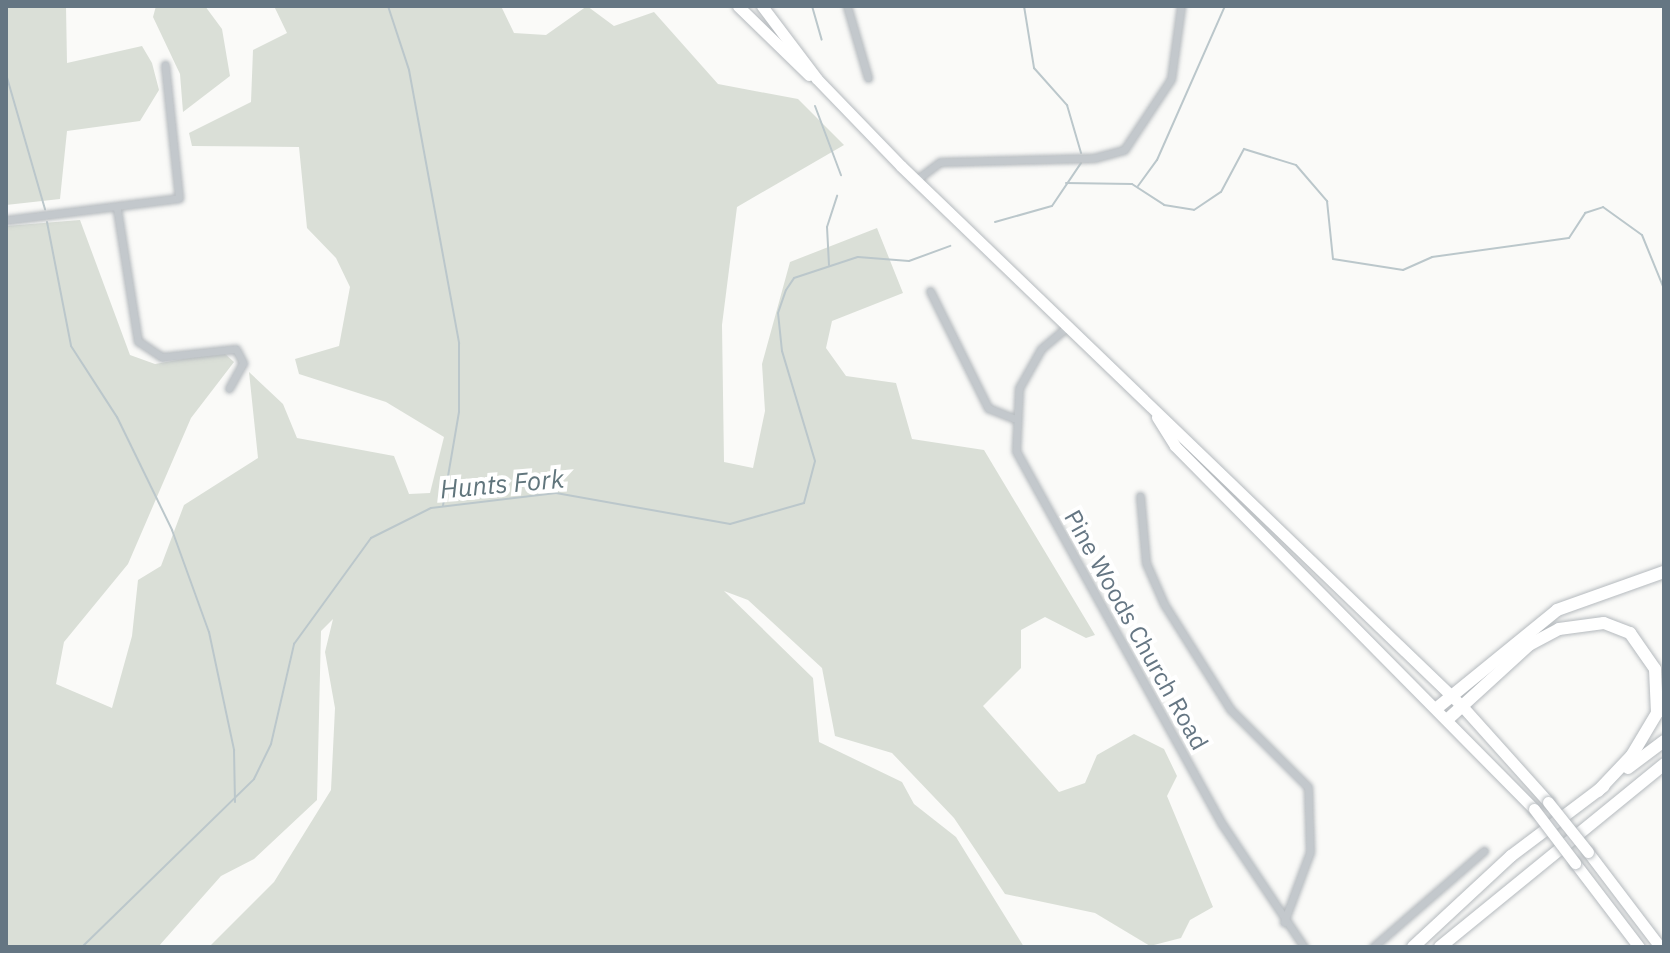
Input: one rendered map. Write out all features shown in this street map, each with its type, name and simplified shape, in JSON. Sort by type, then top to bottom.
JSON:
[{"type":"highway","points":[[1437,708],[1557,610],[1664,572]]},
{"type":"highway","points":[[1448,719],[1529,645],[1559,629],[1604,623],[1630,633],[1655,669],[1657,713],[1632,755],[1598,791]]},
{"type":"highway","points":[[1413,947],[1511,856],[1664,741]]},
{"type":"highway","points":[[1440,947],[1664,764]]},
{"type":"highway","points":[[1633,788],[1664,771]]},
{"type":"main road","points":[[738,6],[817,79],[1154,414],[1195,444],[1462,706],[1548,802],[1660,947]]},
{"type":"main road","points":[[762,6],[817,79]]},
{"type":"main road","points":[[1154,414],[1175,446],[1534,809],[1639,947]]},
{"type":"street","points":[[847,6],[868,78]]},
{"type":"street","points":[[916,180],[940,162],[1094,158],[1124,150],[1171,79],[1181,6]]},
{"type":"street","points":[[6,220],[117,209],[179,198],[165,65]]},
{"type":"street","points":[[117,209],[138,341],[162,357],[236,349],[243,363],[229,388]]},
{"type":"street","points":[[930,291],[988,408],[1013,418],[1027,368],[1067,327]]},
{"type":"street","name":"Pine Woods Church Road","points":[[1013,418],[1031,486],[1284,922],[1304,947]]},
{"type":"street","points":[[1140,496],[1146,563],[1164,604],[1230,709],[1308,787],[1310,852],[1284,922]]},
{"type":"street","points":[[1373,947],[1484,851]]},
{"type":"shaded area","points":[[6,6],[66,6],[67,63],[142,46],[152,63],[159,90],[140,121],[67,131],[60,199],[6,205]]},
{"type":"shaded area","points":[[156,6],[205,6],[222,29],[230,76],[183,112],[180,74],[153,17]]},
{"type":"shaded area","points":[[274,6],[501,6],[514,33],[546,35],[587,6],[614,26],[654,12],[718,84],[798,99],[844,145],[737,207],[722,325],[724,462],[753,468],[765,411],[762,364],[790,262],[877,228],[903,293],[832,321],[826,348],[846,376],[896,383],[912,439],[984,450],[1095,635],[1086,638],[1045,617],[1021,630],[1021,668],[983,706],[1059,792],[1085,783],[1097,755],[1134,734],[1164,749],[1177,776],[1167,796],[1213,907],[1190,920],[1181,938],[1150,946],[1095,913],[1005,894],[954,818],[892,753],[835,736],[822,668],[748,600],[724,591],[813,678],[819,742],[902,782],[914,804],[956,837],[1024,947],[209,947],[274,882],[331,790],[335,708],[325,652],[333,619],[321,631],[317,800],[254,859],[221,876],[158,947],[6,947],[6,226],[80,220],[130,355],[155,364],[223,352],[234,362],[191,418],[128,564],[64,642],[56,684],[112,708],[132,636],[138,580],[161,566],[184,505],[258,458],[249,372],[283,404],[297,438],[394,456],[409,494],[430,493],[444,437],[386,402],[299,374],[295,359],[339,346],[350,287],[336,258],[307,228],[299,147],[192,146],[189,133],[251,102],[253,50],[287,33]]},
{"type":"waterway","points":[[388,6],[409,70],[459,343],[459,412],[443,506]]},
{"type":"waterway","points":[[812,6],[822,40]]},
{"type":"waterway","points":[[1024,6],[1034,68],[1067,105],[1081,153]]},
{"type":"waterway","points":[[1138,186],[1157,160],[1225,6]]},
{"type":"waterway","points":[[6,74],[45,209]]},
{"type":"waterway","points":[[815,106],[841,175]]},
{"type":"waterway","name":"Hunts Fork","points":[[1066,183],[1132,184],[1164,205],[1194,210],[1221,192],[1244,149],[1296,165],[1327,201],[1333,259],[1403,270],[1432,257],[1569,238],[1585,213],[1603,207],[1642,235],[1664,289]]},
{"type":"waterway","name":"Hunts Fork","points":[[995,222],[1052,206],[1081,163]]},
{"type":"waterway","points":[[829,265],[827,227],[837,196]]},
{"type":"waterway","points":[[47,222],[71,346],[117,417],[172,530],[209,632],[234,750],[235,802]]},
{"type":"waterway","name":"Hunts Fork","points":[[82,947],[254,779],[271,744],[294,644],[371,538],[431,508],[556,493],[730,524],[804,503],[815,461],[782,351],[778,313],[786,290],[794,278],[858,257],[909,261],[950,246]]},
{"type":"waterway","name":"Hunts Fork","points":[[1664,387],[1664,395]]}]
